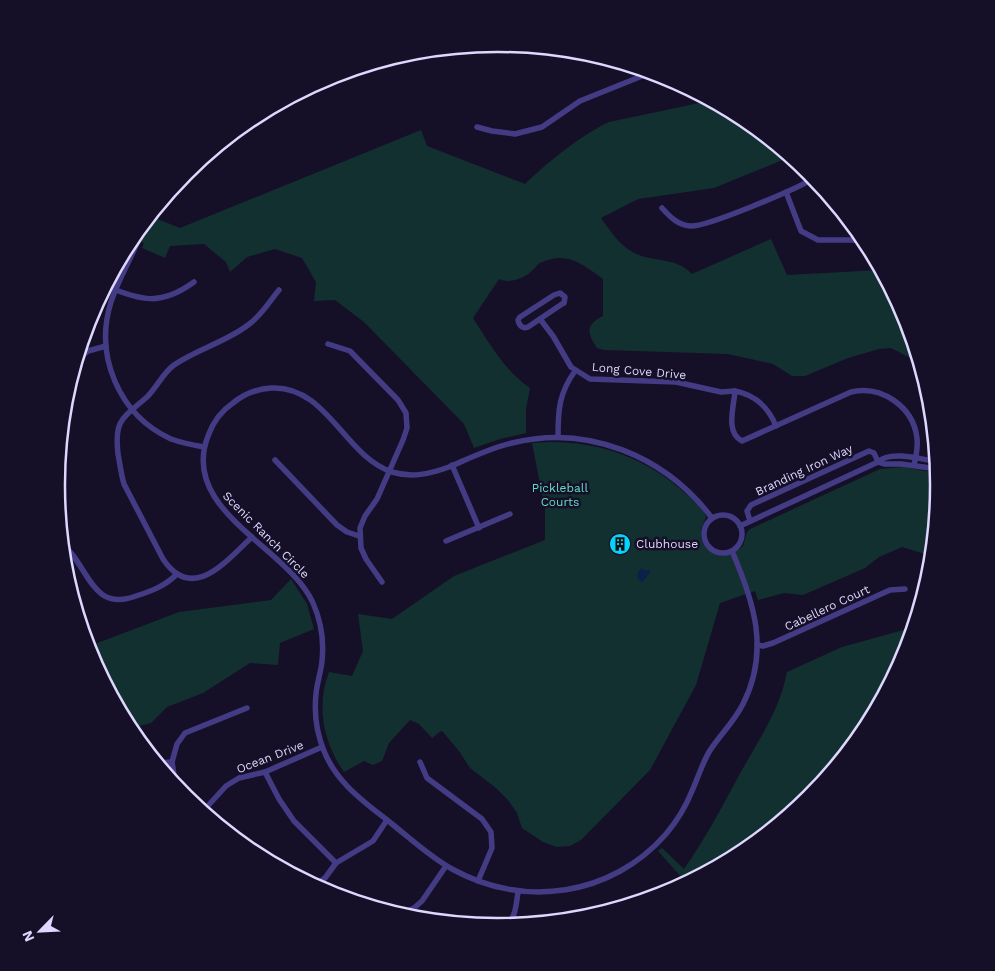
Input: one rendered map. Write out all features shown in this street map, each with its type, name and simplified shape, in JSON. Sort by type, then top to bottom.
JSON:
[{"type":"street","points":[[477,126],[492,131],[515,134],[542,128],[580,101],[641,77]]},
{"type":"street","points":[[662,208],[676,222],[697,226],[786,192],[806,182]]},
{"type":"street","points":[[786,192],[801,231],[818,240],[854,240]]},
{"type":"street","points":[[130,257],[109,312],[106,346],[108,364],[131,409],[152,428],[179,442],[204,448]]},
{"type":"street","points":[[112,288],[142,299],[163,298],[176,294],[194,282]]},
{"type":"street","points":[[252,537],[210,574],[192,578],[177,574],[163,560],[122,478],[117,433],[120,423],[131,409],[151,393],[162,377],[173,366],[236,333],[253,321],[279,290]]},
{"type":"street","points":[[558,294],[565,297],[564,303],[540,320],[526,328],[518,323],[520,317],[547,300],[558,294]]},
{"type":"street","name":"Long Cove Drive","points":[[540,320],[575,370],[596,380],[676,382],[721,392],[735,391],[747,394],[767,409],[776,426]]},
{"type":"street","points":[[328,344],[343,348],[356,357],[398,400],[406,413],[407,428],[405,434],[377,499],[362,522],[359,536],[363,554],[382,582]]},
{"type":"street","points":[[85,353],[106,346]]},
{"type":"street","points":[[558,437],[558,413],[561,396],[575,370]]},
{"type":"street","name":"Scenic Ranch Circle","points":[[712,518],[696,499],[673,478],[641,458],[604,443],[585,440],[558,437],[532,439],[508,444],[430,474],[417,475],[389,471],[367,457],[307,397],[294,391],[280,388],[256,391],[229,405],[215,422],[204,448],[205,472],[214,497],[252,537],[296,577],[307,591],[318,615],[323,647],[316,691],[316,716],[322,748],[332,768],[343,783],[357,796],[446,866],[478,881],[518,892],[552,892],[592,884],[609,877],[626,867],[656,844],[677,820],[709,753],[745,700],[752,678],[757,646],[757,628],[753,606],[732,551]]},
{"type":"street","points":[[735,391],[733,433],[739,439],[747,440],[844,394],[858,390],[875,391],[893,399],[906,412],[915,429],[917,438],[914,465]]},
{"type":"street","name":"Branding Iron Way","points":[[750,521],[747,511],[752,505],[865,452],[872,451],[878,462]]},
{"type":"street","points":[[740,526],[878,462],[881,458],[890,456],[930,461]]},
{"type":"street","points":[[275,460],[337,525],[347,532],[359,536]]},
{"type":"street","points":[[878,462],[930,468]]},
{"type":"street","points":[[452,465],[479,528]]},
{"type":"street","points":[[446,541],[510,514]]},
{"type":"street","points":[[722,514],[728,515],[733,517],[740,526],[742,532],[740,543],[732,551],[719,553],[713,551],[705,541],[704,528],[712,518],[722,514]]},
{"type":"street","points":[[70,551],[76,557],[104,600],[131,598],[161,586],[177,574]]},
{"type":"street","name":"Cabellero Court","points":[[757,646],[773,643],[890,590],[905,589]]},
{"type":"street","points":[[174,773],[172,762],[177,744],[185,733],[247,708]]},
{"type":"street","name":"Ocean Drive","points":[[207,807],[226,786],[239,778],[266,772],[322,748]]},
{"type":"street","points":[[165,762],[172,762]]},
{"type":"street","points":[[420,762],[427,778],[482,819],[491,832],[492,848],[478,881]]},
{"type":"street","points":[[266,772],[279,800],[294,821],[336,864]]},
{"type":"street","points":[[321,881],[336,864],[374,841],[387,820]]},
{"type":"street","points":[[411,910],[422,902],[446,866]]},
{"type":"street","points":[[513,918],[516,912],[518,892]]},
{"type":"green space","points":[[700,103],[738,125],[783,160],[714,188],[638,199],[601,218],[627,249],[639,255],[680,265],[692,274],[771,239],[787,275],[873,270],[898,320],[912,359],[891,348],[879,349],[848,358],[805,376],[792,376],[773,364],[728,354],[604,350],[597,348],[590,334],[593,323],[603,316],[603,279],[573,260],[557,258],[538,264],[526,276],[515,280],[504,281],[499,279],[473,318],[505,365],[530,388],[526,409],[526,433],[474,448],[464,424],[364,322],[335,300],[314,301],[316,282],[302,258],[275,249],[247,257],[230,272],[226,262],[204,244],[170,246],[165,258],[142,248],[144,243],[140,242],[157,219],[180,228],[421,130],[427,146],[525,184],[565,150],[598,127],[609,122]]},
{"type":"green space","name":"Pickleball Courts","points":[[532,443],[569,443],[606,449],[640,462],[656,471],[686,494],[702,510],[706,516],[701,529],[703,541],[708,549],[721,555],[728,555],[743,546],[747,532],[750,529],[880,469],[902,467],[930,472],[930,514],[925,554],[902,547],[879,557],[865,568],[803,595],[784,593],[758,600],[755,591],[720,603],[696,685],[650,770],[581,840],[570,846],[557,847],[543,842],[522,828],[517,813],[508,800],[470,768],[443,732],[441,731],[432,738],[419,724],[410,720],[389,743],[382,761],[373,765],[364,761],[344,772],[331,748],[322,711],[325,685],[329,672],[352,676],[363,651],[358,614],[392,619],[454,576],[545,540],[545,509]]},
{"type":"green space","points":[[291,579],[307,604],[314,629],[280,643],[278,665],[250,663],[203,693],[167,707],[151,723],[137,726],[109,677],[94,644],[179,612],[271,600]]},
{"type":"green space","points":[[906,629],[886,677],[858,726],[804,792],[738,846],[682,877],[658,851],[662,848],[684,869],[707,833],[769,723],[780,698],[787,672],[842,647]]},
{"type":"water","points":[[641,568],[651,571],[642,583],[637,577]]},
{"type":"place","name":"Clubhouse","points":[[620,544]]}]
